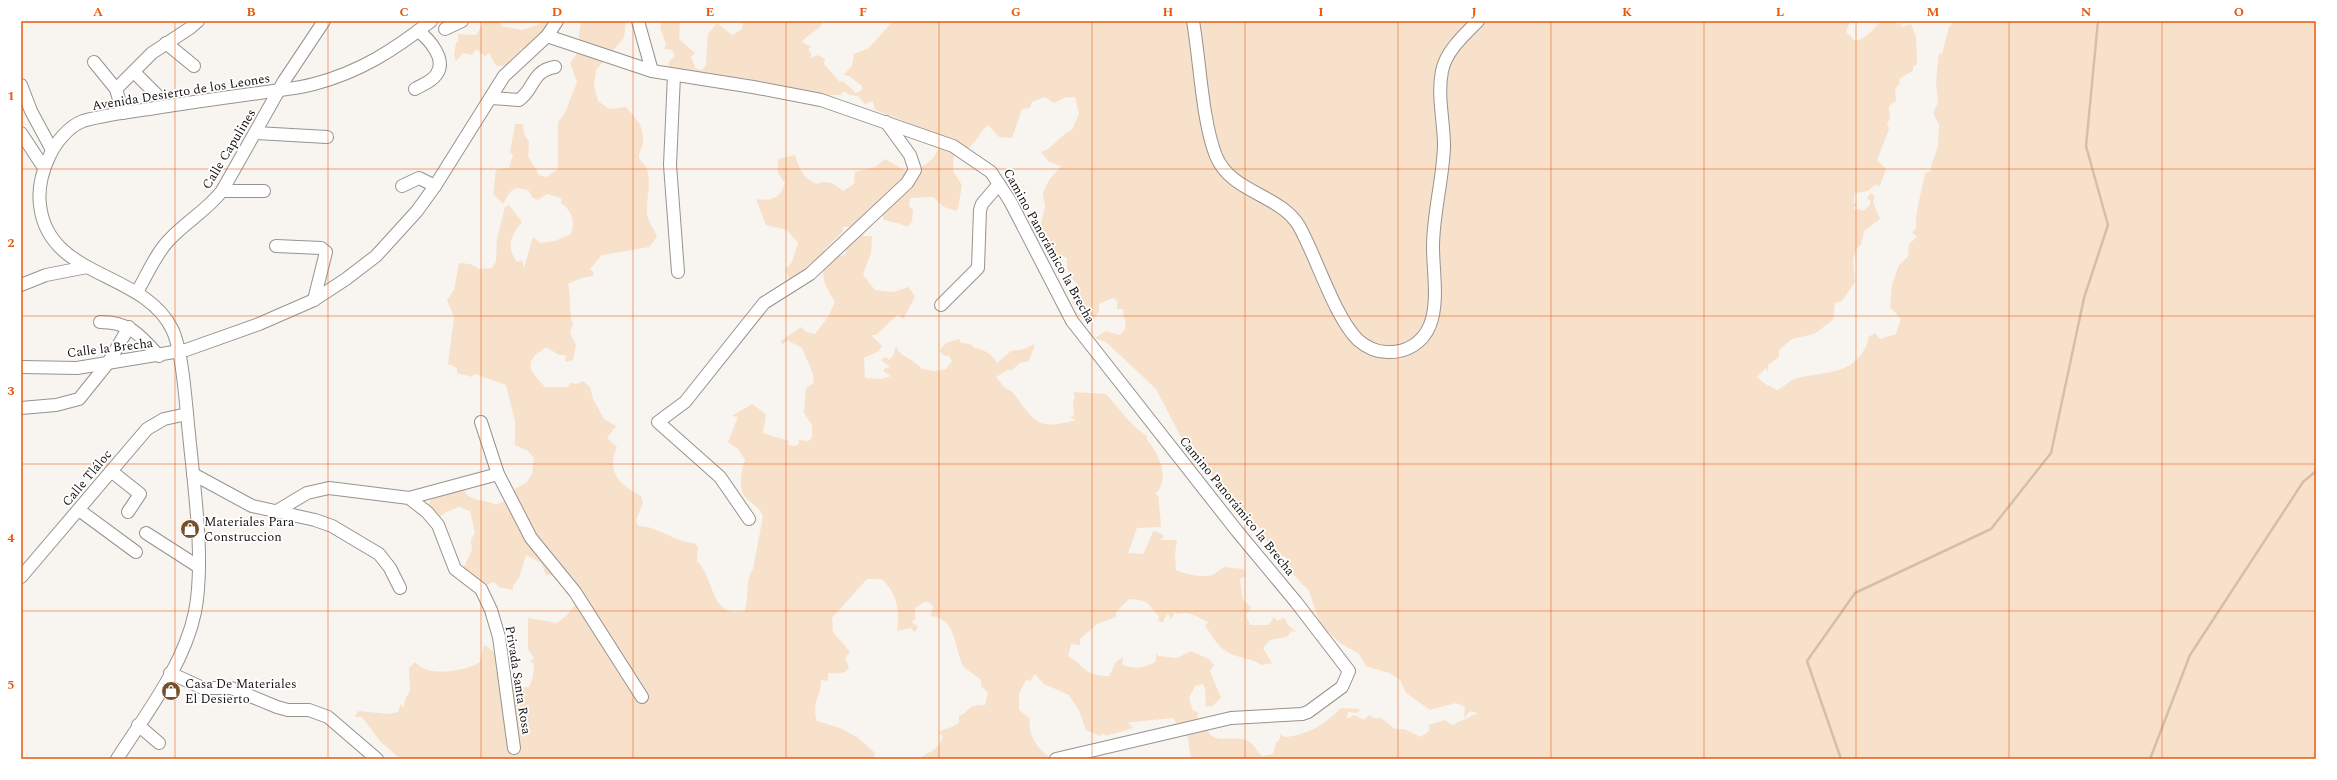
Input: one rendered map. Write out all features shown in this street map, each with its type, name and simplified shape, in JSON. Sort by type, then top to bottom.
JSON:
[{"type":"street","name":"Calle Capulines","points":[[137,292],[168,240],[212,203],[222,191],[279,90],[324,21]]},
{"type":"street","name":"Avenida Desierto de los Leones","points":[[117,759],[170,673],[190,629],[195,613],[199,567],[193,474],[187,414],[179,352],[173,330],[162,312],[137,292],[87,267],[58,246],[42,218],[40,200],[41,179],[44,168],[52,150],[59,140],[82,122],[123,113],[312,85],[364,67],[431,21]]},
{"type":"street","points":[[445,28],[462,21]]},
{"type":"street","points":[[179,352],[253,326],[314,300],[376,256],[417,211],[435,186],[492,98],[504,76],[547,36],[557,21]]},
{"type":"street","points":[[638,21],[652,71]]},
{"type":"street","points":[[1193,21],[1207,119],[1216,156],[1224,170],[1233,179],[1287,212],[1298,224],[1345,321],[1357,339],[1372,349],[1389,352],[1411,347],[1421,340],[1430,326],[1434,313],[1433,244],[1444,146],[1441,98],[1442,71],[1445,60],[1462,36],[1478,21]]},
{"type":"street","points":[[116,89],[152,53],[190,23]]},
{"type":"street","points":[[415,89],[437,75],[439,67],[436,51],[430,39],[418,31]]},
{"type":"street","name":"Camino Panorámico la Brecha","points":[[547,36],[652,71],[753,87],[821,100],[953,146],[991,172],[999,184],[1072,321],[1296,602],[1349,672],[1345,684],[1342,687],[1308,712],[1231,718],[1056,759]]},
{"type":"street","points":[[166,43],[194,66]]},
{"type":"street","points":[[94,62],[116,89],[123,113]]},
{"type":"street","points":[[492,98],[519,100],[523,97],[534,78],[548,68],[555,67]]},
{"type":"street","points":[[134,72],[156,94]]},
{"type":"street","points":[[674,75],[670,165],[678,272]]},
{"type":"street","points":[[21,85],[26,113],[52,150]]},
{"type":"street","points":[[749,519],[720,477],[658,422],[685,402],[764,303],[810,274],[907,183],[915,170],[910,155],[886,122]]},
{"type":"street","points":[[21,133],[44,168]]},
{"type":"street","points":[[256,133],[327,137]]},
{"type":"street","points":[[402,186],[419,178],[435,186]]},
{"type":"street","points":[[941,305],[978,268],[980,210],[999,184]]},
{"type":"street","points":[[222,191],[264,191]]},
{"type":"street","points":[[276,246],[321,248],[326,252],[314,300]]},
{"type":"street","points":[[21,285],[46,275],[87,267]]},
{"type":"street","points":[[100,322],[114,322],[129,327],[159,356]]},
{"type":"street","points":[[21,408],[56,405],[79,399],[108,363],[129,327]]},
{"type":"street","name":"Calle la Brecha","points":[[21,367],[77,368],[179,352]]},
{"type":"street","name":"Calle Tláloc","points":[[21,577],[147,429],[164,419],[187,414]]},
{"type":"street","points":[[480,422],[498,474],[531,538],[574,592],[642,697]]},
{"type":"street","points":[[111,471],[140,494],[128,512]]},
{"type":"street","points":[[193,474],[252,506],[268,511],[277,511],[332,526],[379,554],[390,568],[400,588]]},
{"type":"street","points":[[277,511],[307,493],[329,488],[410,498],[498,474]]},
{"type":"street","name":"Privada Santa Rosa","points":[[410,498],[427,512],[438,525],[455,569],[481,588],[491,610],[499,637],[514,748]]},
{"type":"street","points":[[79,510],[136,552]]},
{"type":"street","points":[[146,533],[199,567]]},
{"type":"street","points":[[170,673],[203,688],[231,688],[277,707],[288,710],[309,710],[328,717],[377,759]]},
{"type":"street","points":[[138,725],[160,743]]},
{"type":"shaded area","points":[[499,21],[501,26],[522,30],[543,23],[539,21],[547,21],[543,33],[529,51],[521,49],[513,65],[496,66],[489,53],[485,56],[476,49],[472,55],[463,53],[456,61],[454,55],[456,43],[458,41],[458,34],[476,35],[484,22]]},
{"type":"shaded area","points":[[581,21],[626,21],[624,38],[596,70],[594,85],[598,101],[609,109],[626,107],[641,126],[643,142],[639,157],[646,167],[649,179],[647,213],[657,237],[649,247],[602,255],[590,269],[594,273],[593,276],[581,278],[568,284],[573,324],[570,333],[576,345],[573,360],[565,362],[566,355],[559,355],[546,347],[531,361],[531,369],[545,387],[568,387],[570,383],[576,384],[583,381],[590,387],[593,399],[604,419],[616,426],[607,438],[617,447],[613,464],[614,471],[621,483],[641,496],[643,503],[636,520],[638,526],[653,529],[680,540],[694,543],[698,547],[697,561],[703,569],[719,603],[725,609],[733,612],[745,611],[749,578],[753,569],[763,516],[742,492],[741,476],[745,460],[739,450],[728,442],[738,417],[732,416],[752,404],[766,414],[763,433],[789,441],[788,445],[796,446],[799,444],[799,440],[808,441],[812,438],[812,425],[804,413],[806,388],[814,383],[813,374],[802,348],[787,340],[782,345],[781,341],[801,327],[806,332],[815,334],[828,317],[835,302],[827,288],[823,276],[826,264],[830,257],[835,250],[840,256],[845,255],[848,243],[860,232],[864,236],[872,236],[871,253],[863,275],[875,290],[893,292],[909,287],[915,297],[903,319],[898,314],[876,335],[871,335],[882,346],[879,351],[864,358],[865,378],[882,379],[891,376],[884,372],[884,369],[890,367],[881,360],[886,357],[889,360],[893,356],[896,346],[904,356],[916,363],[922,369],[934,371],[946,369],[952,361],[949,356],[945,356],[939,351],[946,343],[959,339],[961,343],[971,344],[974,348],[987,352],[997,363],[1011,351],[1024,349],[1035,344],[1029,361],[1020,363],[1012,370],[1008,370],[996,377],[1004,387],[1013,393],[1034,418],[1039,422],[1046,424],[1064,423],[1076,420],[1070,417],[1074,416],[1073,402],[1075,398],[1073,392],[1106,394],[1131,423],[1147,436],[1147,440],[1156,452],[1163,474],[1160,488],[1155,494],[1159,496],[1161,527],[1137,528],[1128,553],[1143,554],[1153,531],[1164,536],[1161,540],[1177,540],[1175,555],[1176,570],[1180,572],[1205,576],[1214,574],[1224,567],[1243,569],[1246,576],[1240,579],[1243,600],[1251,607],[1246,615],[1250,625],[1269,625],[1274,617],[1277,621],[1284,618],[1288,625],[1297,632],[1291,631],[1287,637],[1270,640],[1263,648],[1272,663],[1262,665],[1253,660],[1231,654],[1223,650],[1205,626],[1208,622],[1200,618],[1186,613],[1177,614],[1175,612],[1171,619],[1168,613],[1162,623],[1158,620],[1159,616],[1147,603],[1141,600],[1129,599],[1116,612],[1116,617],[1097,624],[1080,639],[1080,645],[1071,644],[1068,656],[1086,670],[1101,676],[1109,676],[1116,662],[1123,657],[1122,665],[1136,668],[1148,666],[1156,661],[1156,653],[1158,656],[1177,658],[1191,651],[1209,659],[1214,665],[1210,671],[1221,698],[1211,707],[1208,706],[1206,708],[1205,688],[1203,684],[1195,686],[1189,698],[1193,711],[1198,712],[1196,724],[1206,727],[1209,733],[1216,738],[1236,738],[1246,740],[1254,746],[1262,756],[1273,754],[1276,743],[1280,739],[1280,734],[1284,737],[1308,732],[1329,719],[1341,708],[1361,709],[1357,713],[1348,712],[1347,719],[1354,715],[1364,720],[1369,715],[1374,718],[1381,718],[1395,729],[1404,729],[1421,737],[1429,731],[1429,725],[1445,720],[1452,725],[1478,713],[1470,711],[1464,718],[1465,707],[1456,703],[1430,710],[1406,693],[1400,680],[1389,673],[1366,666],[1359,654],[1340,643],[1320,624],[1309,591],[1291,572],[1285,556],[1280,556],[1267,541],[1261,529],[1241,512],[1228,495],[1226,489],[1219,481],[1212,477],[1205,462],[1192,444],[1181,437],[1156,389],[1106,342],[1095,338],[1106,331],[1120,335],[1125,329],[1126,319],[1124,319],[1123,309],[1117,309],[1117,301],[1113,298],[1099,304],[1099,311],[1094,319],[1083,314],[1083,308],[1077,308],[1072,302],[1073,292],[1077,290],[1077,284],[1069,272],[1067,258],[1054,254],[1040,228],[1045,207],[1043,193],[1049,180],[1061,166],[1049,162],[1041,152],[1049,148],[1063,135],[1072,130],[1079,114],[1075,97],[1064,98],[1054,103],[1045,97],[1032,102],[1030,108],[1022,109],[1012,138],[999,137],[988,125],[968,149],[968,153],[954,154],[953,171],[962,185],[958,209],[956,211],[944,207],[933,197],[910,198],[909,206],[913,210],[912,222],[907,227],[883,219],[883,210],[857,226],[843,227],[843,231],[825,249],[818,276],[811,282],[797,285],[790,280],[785,270],[792,262],[798,243],[787,230],[766,225],[756,199],[767,200],[775,198],[781,193],[785,183],[778,173],[778,159],[795,155],[800,169],[812,182],[817,184],[828,182],[837,186],[843,191],[854,184],[855,172],[875,167],[885,159],[904,170],[915,173],[935,155],[939,146],[939,139],[909,123],[875,110],[873,101],[865,104],[858,96],[850,95],[844,91],[840,95],[809,95],[773,88],[745,78],[700,85],[674,79],[670,81],[662,76],[668,73],[669,61],[675,56],[672,50],[664,49],[666,45],[660,27],[662,21],[680,21],[679,39],[695,53],[691,57],[696,69],[702,70],[706,65],[708,34],[717,23],[732,35],[742,29],[743,21],[824,21],[802,42],[811,47],[808,49],[811,53],[811,58],[818,55],[825,59],[824,64],[840,82],[843,81],[856,93],[862,90],[862,86],[849,76],[843,75],[852,66],[854,54],[869,48],[893,21],[1850,21],[1846,32],[1854,40],[1859,40],[1866,36],[1882,21],[1895,21],[1898,25],[1900,23],[1902,27],[1911,24],[1916,37],[1917,64],[1913,67],[1913,71],[1900,78],[1899,85],[1895,88],[1896,101],[1889,106],[1890,119],[1887,123],[1889,129],[1877,160],[1886,169],[1880,186],[1875,185],[1868,191],[1855,193],[1853,202],[1858,205],[1854,207],[1854,210],[1859,209],[1863,211],[1870,205],[1870,200],[1867,199],[1870,193],[1875,196],[1873,202],[1880,219],[1864,231],[1861,245],[1857,248],[1853,260],[1855,282],[1842,301],[1835,303],[1833,320],[1814,334],[1792,339],[1779,350],[1779,357],[1768,365],[1768,372],[1766,368],[1757,377],[1765,384],[1777,390],[1795,379],[1840,370],[1848,366],[1862,353],[1868,342],[1868,337],[1875,333],[1880,339],[1896,334],[1901,319],[1890,307],[1892,285],[1899,265],[1908,257],[1909,244],[1917,237],[1912,232],[1916,229],[1918,208],[1925,173],[1931,171],[1931,166],[1938,146],[1939,125],[1933,113],[1938,103],[1936,82],[1939,53],[1942,54],[1949,27],[1955,21],[2316,21],[2316,759],[1191,759],[1188,738],[1173,718],[1128,723],[1133,728],[1106,736],[1103,733],[1100,736],[1086,730],[1079,711],[1069,695],[1044,684],[1035,674],[1030,681],[1026,680],[1019,694],[1019,710],[1030,719],[1030,731],[1038,747],[1053,759],[920,759],[938,746],[943,736],[938,732],[954,726],[959,722],[959,716],[971,707],[976,705],[985,705],[988,693],[981,686],[981,680],[964,667],[951,629],[940,618],[931,616],[933,606],[926,601],[915,608],[915,619],[911,622],[918,626],[915,633],[911,628],[897,631],[898,609],[891,590],[882,579],[867,579],[832,618],[833,632],[850,652],[845,658],[849,668],[842,673],[828,673],[828,681],[821,680],[815,714],[817,721],[840,728],[857,737],[875,753],[873,759],[400,759],[380,741],[362,717],[355,717],[358,711],[389,714],[398,712],[401,704],[404,708],[405,699],[410,691],[409,668],[415,662],[423,668],[431,671],[454,671],[480,662],[484,645],[494,652],[497,657],[503,669],[509,688],[529,687],[533,677],[534,663],[530,662],[534,658],[528,649],[528,618],[557,623],[567,615],[576,603],[556,575],[546,575],[541,563],[526,555],[519,578],[513,586],[513,590],[499,587],[494,582],[484,586],[461,573],[472,550],[471,540],[475,533],[470,511],[459,507],[446,512],[437,519],[428,505],[438,487],[463,488],[473,499],[496,505],[505,501],[515,489],[527,482],[532,474],[534,458],[528,451],[515,445],[515,421],[506,385],[475,374],[472,377],[457,373],[457,368],[448,364],[454,317],[447,300],[454,290],[459,263],[470,264],[480,269],[492,268],[496,261],[497,238],[505,207],[509,205],[522,222],[512,237],[511,251],[517,262],[522,260],[524,268],[533,237],[540,243],[555,241],[571,234],[573,225],[572,217],[568,209],[561,203],[561,198],[547,194],[538,200],[533,198],[528,190],[516,188],[510,192],[503,204],[493,194],[496,170],[509,168],[513,155],[510,152],[515,124],[523,124],[524,134],[529,142],[528,156],[539,175],[547,177],[558,169],[558,122],[565,113],[577,82],[570,63],[576,55]]},
{"type":"waterway","points":[[1841,759],[1807,661],[1855,593],[1991,529],[2051,453],[2084,298],[2108,225],[2086,146],[2098,21]]},
{"type":"waterway","points":[[2150,759],[2190,655],[2303,482],[2316,471]]},
{"type":"place","name":"Materiales Para Construccion","points":[[190,529]]},
{"type":"place","name":"Casa De Materiales El Desierto","points":[[171,691]]}]
